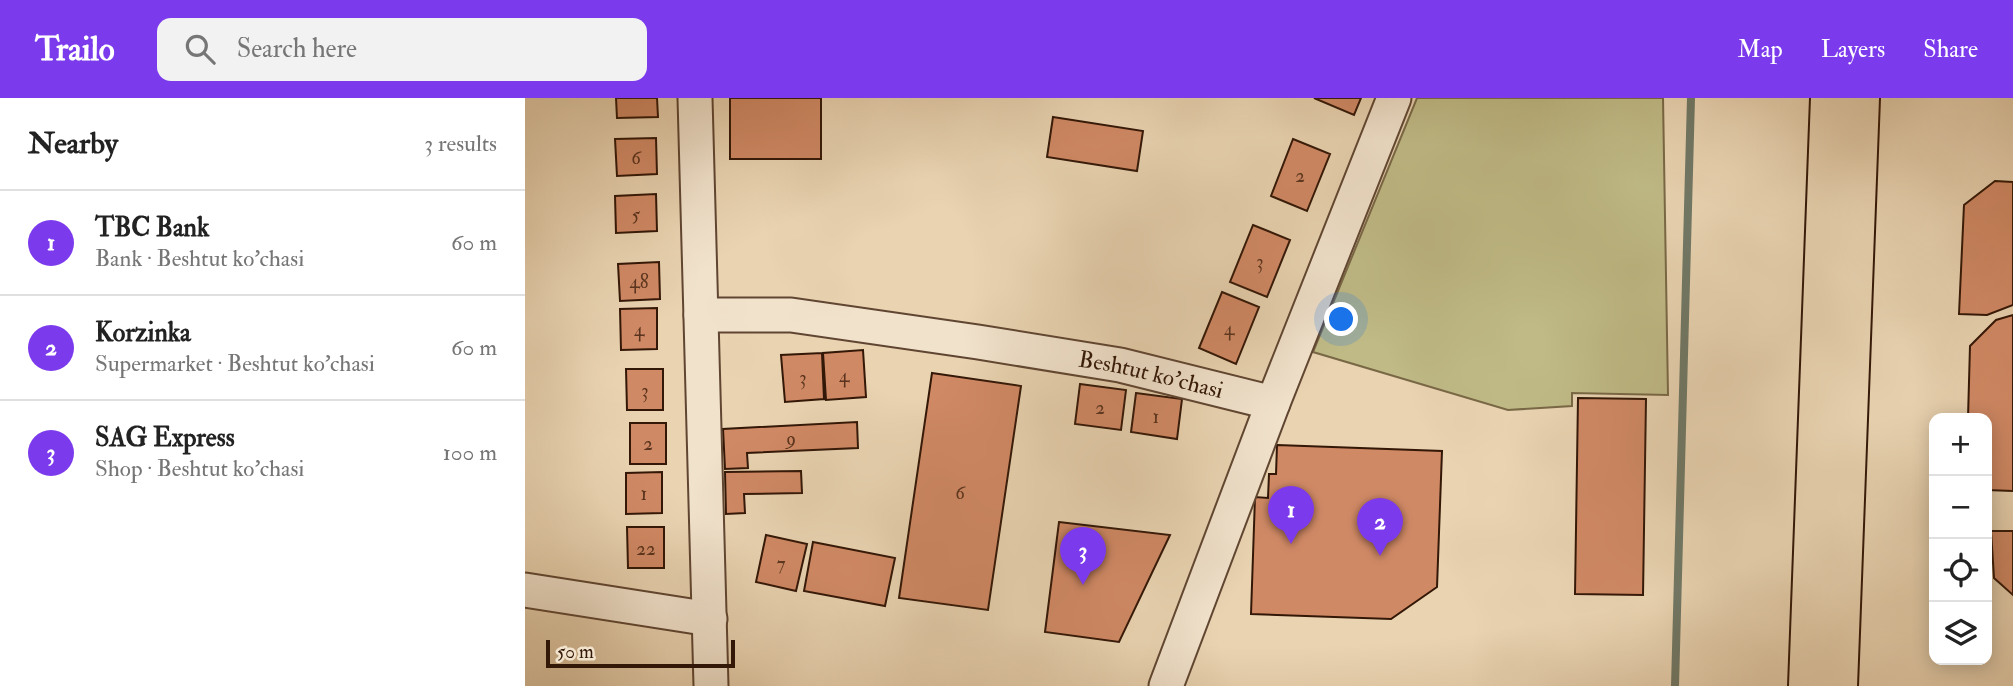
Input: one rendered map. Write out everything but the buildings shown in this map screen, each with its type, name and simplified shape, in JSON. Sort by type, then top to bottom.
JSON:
[{"type":"main road","points":[[1808,686],[1829,98]]},
{"type":"main road","points":[[1839,686],[1860,98]]},
{"type":"street","points":[[695,98],[711,686]]},
{"type":"street","points":[[1166,686],[1273,403],[1394,98]]},
{"type":"street","name":"Beshtut ko'chasi","points":[[701,315],[791,315],[978,342],[1120,365],[1273,403]]},
{"type":"street","points":[[525,590],[709,619]]},
{"type":"shaded area","points":[[1417,98],[1663,98],[1668,395],[1572,393],[1572,406],[1508,410],[1313,352]]},
{"type":"waterway","points":[[1675,686],[1691,98]]},
{"type":"place","name":"TBC Bank","points":[[1291,544]]},
{"type":"place","name":"Korzinka","points":[[1380,556]]},
{"type":"place","name":"SAG Express","points":[[1083,585]]}]
